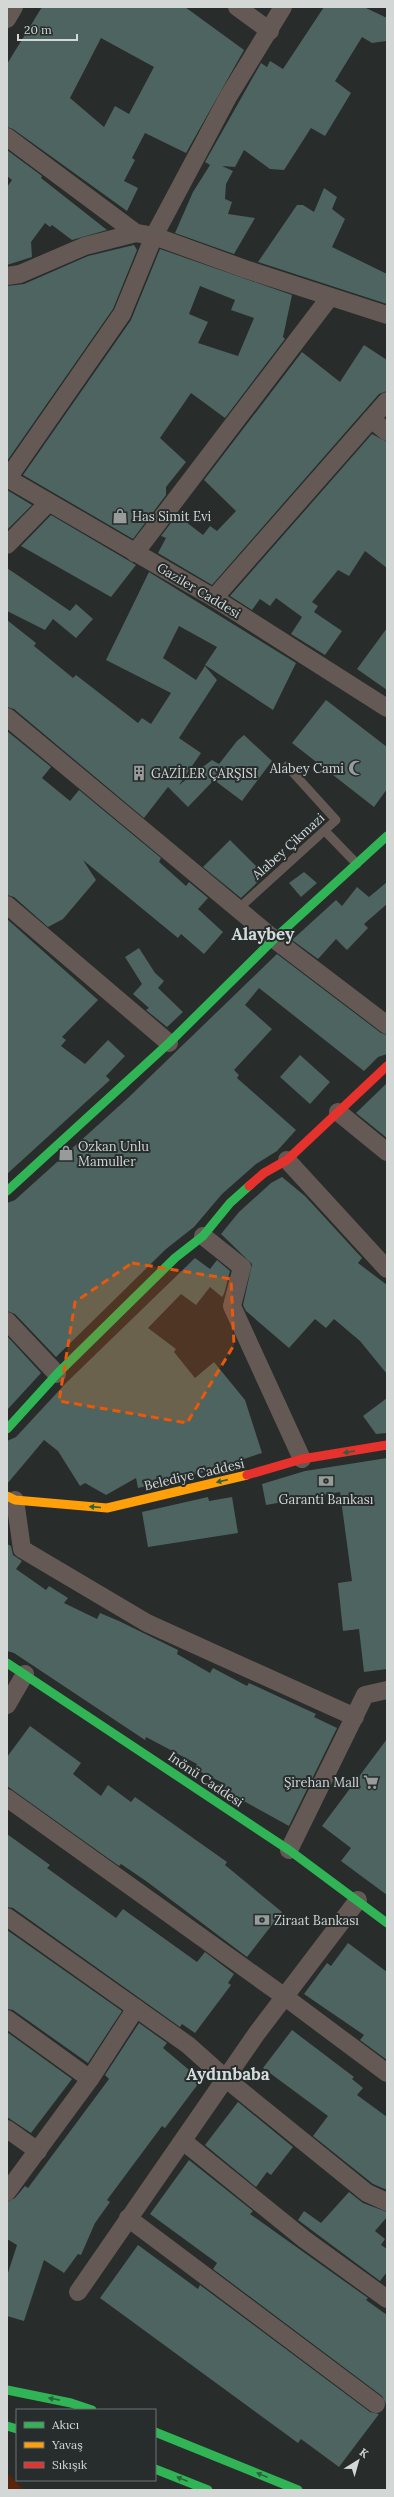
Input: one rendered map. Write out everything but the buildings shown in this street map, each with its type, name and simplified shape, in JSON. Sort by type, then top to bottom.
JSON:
[{"type":"street","points":[[7,19],[14,7]]},
{"type":"street","points":[[236,7],[270,31]]},
{"type":"street","points":[[7,478],[122,314],[154,236],[228,97],[270,31],[283,7]]},
{"type":"street","points":[[7,137],[136,233]]},
{"type":"street","points":[[7,276],[20,274],[85,246],[136,233],[154,236],[330,297],[387,315]]},
{"type":"street","points":[[135,553],[330,297]]},
{"type":"street","points":[[214,598],[387,401]]},
{"type":"street","points":[[371,419],[387,432]]},
{"type":"street","name":"Gaziler Caddesi","points":[[7,478],[214,598],[387,708]]},
{"type":"street","points":[[7,546],[48,503]]},
{"type":"street","points":[[7,717],[274,939],[387,1025]]},
{"type":"street","points":[[7,1191],[169,1043],[274,939],[387,836]]},
{"type":"street","points":[[7,905],[169,1043]]},
{"type":"street","points":[[7,1429],[57,1374],[175,1258],[203,1236],[230,1203],[264,1173],[287,1160],[387,1066]]},
{"type":"street","points":[[338,1112],[387,1152]]},
{"type":"street","points":[[287,1160],[387,1269]]},
{"type":"street","points":[[203,1236],[242,1267],[232,1306],[302,1459]]},
{"type":"street","points":[[7,1321],[57,1374]]},
{"type":"street","name":"Belediye Caddesi","points":[[11,1498],[107,1508],[260,1472],[302,1459],[387,1446]]},
{"type":"street","points":[[11,1498],[22,1550],[147,1623],[355,1717]]},
{"type":"street","name":"Inönü Caddesi","points":[[7,1662],[289,1850],[387,1923]]},
{"type":"street","points":[[7,1705],[25,1674]]},
{"type":"street","points":[[289,1850],[365,1695],[387,1690]]},
{"type":"street","points":[[7,1798],[285,1997],[387,2073]]},
{"type":"street","points":[[78,2292],[225,2078],[358,1900]]},
{"type":"street","points":[[7,1917],[188,2045],[225,2078],[368,2193],[387,2202]]},
{"type":"street","points":[[7,2192],[90,2079],[136,2008]]},
{"type":"street","points":[[7,2019],[90,2079]]},
{"type":"street","points":[[7,2129],[38,2151]]},
{"type":"street","points":[[182,2141],[304,2239],[387,2299]]},
{"type":"street","points":[[128,2218],[376,2404]]},
{"type":"street","points":[[7,2390],[71,2403],[89,2409]]},
{"type":"street","points":[[156,2432],[298,2490]]},
{"type":"street","points":[[156,2469],[208,2490]]},
{"type":"lane","name":"Alabey Çikmazi","points":[[238,909],[336,820],[287,766]]},
{"type":"lane","points":[[325,831],[357,864]]},
{"type":"highlighted area","points":[[132,1263],[231,1279],[234,1345],[187,1423],[59,1401],[75,1302]]},
{"type":"shaded area","points":[[7,2473],[24,2490],[7,2490]]},
{"type":"traffic: fast","points":[[7,1191],[169,1043],[274,939],[387,836]]},
{"type":"traffic: fast","points":[[7,1429],[57,1374],[175,1258],[203,1236],[230,1203],[249,1186]]},
{"type":"traffic: fast","points":[[7,1663],[289,1850],[387,1923]]},
{"type":"traffic: fast","points":[[7,2390],[71,2403],[89,2409]]},
{"type":"traffic: fast","points":[[7,2426],[16,2429]]},
{"type":"traffic: fast","points":[[156,2432],[298,2490]]},
{"type":"traffic: fast","points":[[156,2469],[208,2490]]},
{"type":"traffic: slow","points":[[7,1496],[15,1500],[107,1508],[247,1475]]},
{"type":"traffic: jam","points":[[249,1186],[264,1173],[287,1160],[387,1066]]},
{"type":"traffic: jam","points":[[247,1475],[302,1459],[387,1445]]},
{"type":"place","name":"Has Simit Evi","points":[[120,516]]},
{"type":"place","name":"Alabey Cami","points":[[356,768]]},
{"type":"place","name":"GAZİLER ÇARŞISI","points":[[139,773]]},
{"type":"place","name":"Ozkan Unlu Mamuller","points":[[66,1153]]},
{"type":"place","name":"Garanti Bankası","points":[[326,1481]]},
{"type":"place","name":"Şirehan Mall","points":[[371,1782]]},
{"type":"place","name":"Ziraat Bankası","points":[[262,1920]]},
{"type":"district","name":"Alaybey","points":[[263,934]]},
{"type":"district","name":"Aydınbaba","points":[[228,2074]]}]
